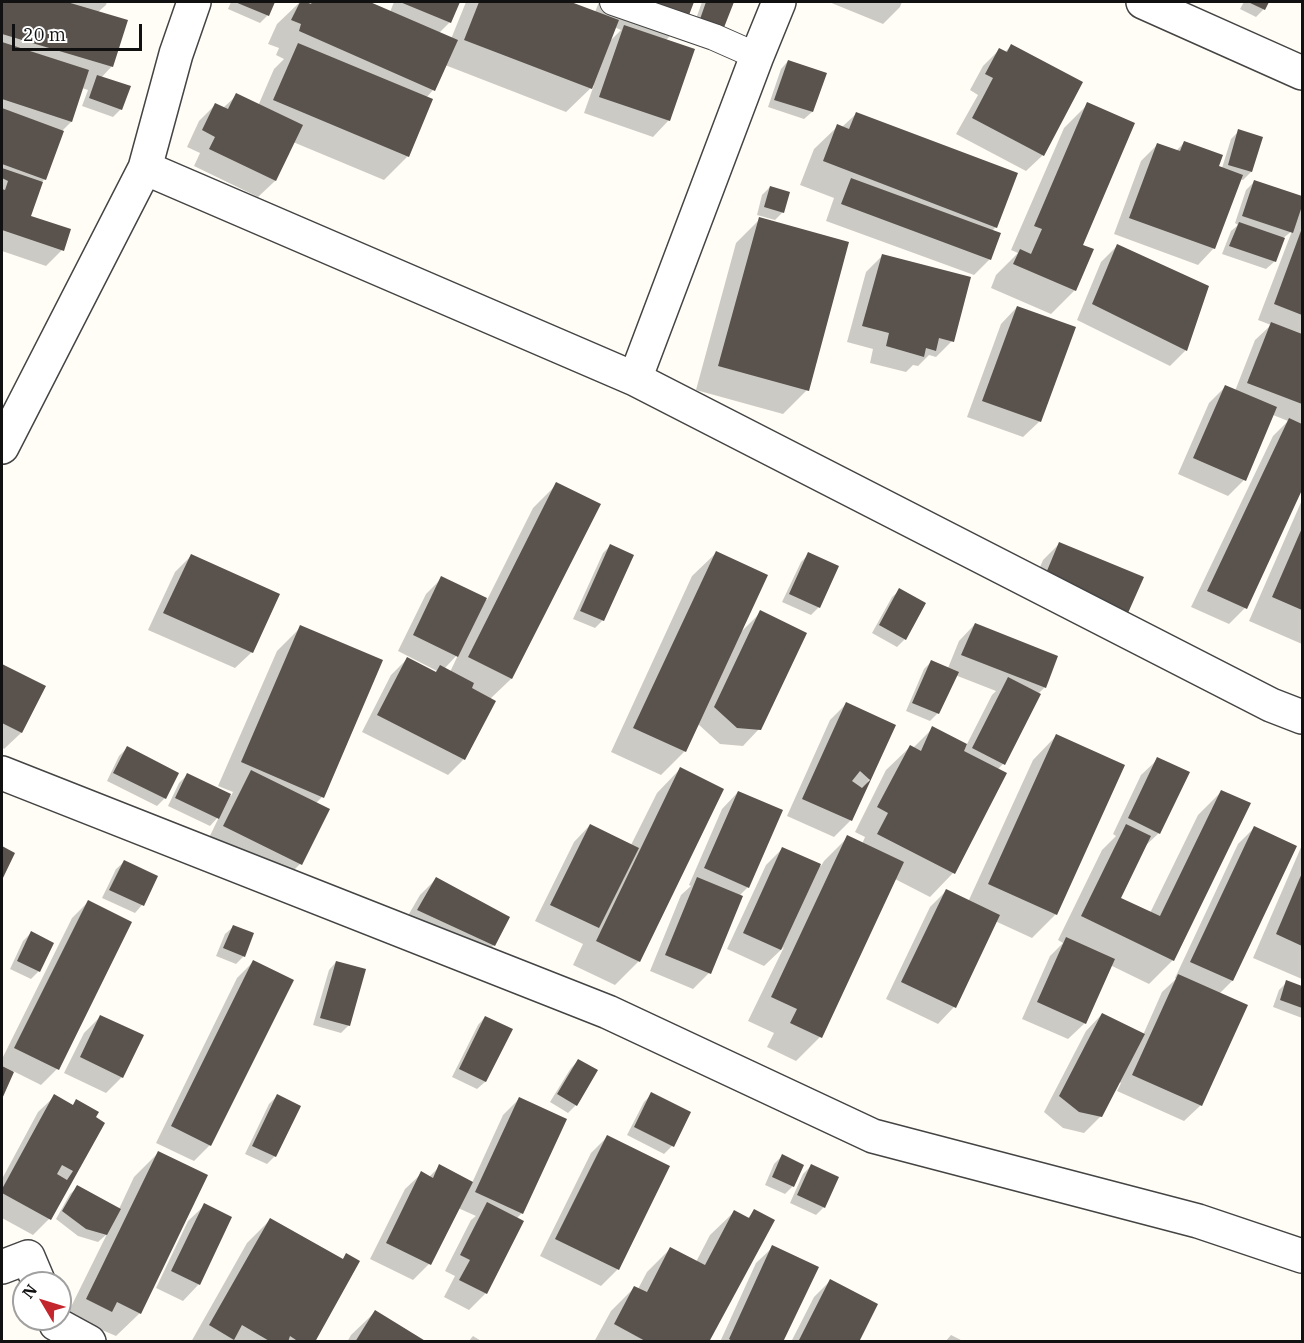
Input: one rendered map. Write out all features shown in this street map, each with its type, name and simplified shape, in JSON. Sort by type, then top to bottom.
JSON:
[{"type":"street","points":[[2,447],[145,168],[176,54],[194,2]]},
{"type":"street","points":[[635,379],[779,2]]},
{"type":"street","points":[[1143,2],[1302,73]]},
{"type":"street","points":[[145,168],[635,379],[1271,705],[1302,717]]},
{"type":"street","points":[[2,773],[608,1012],[873,1136],[1198,1221],[1302,1256]]},
{"type":"street","points":[[2,1267],[28,1257],[34,1271]]},
{"type":"street","points":[[70,1331],[89,1341]]},
{"type":"lane","points":[[613,2],[714,37],[757,56]]},
{"type":"building","points":[[2,2],[67,2],[128,20],[113,67],[2,34]]},
{"type":"building","points":[[235,2],[275,2],[269,16]]},
{"type":"building","points":[[300,2],[311,4],[312,2],[370,2],[458,40],[435,91],[299,31],[301,24],[291,20]]},
{"type":"building","points":[[400,2],[460,2],[451,23]]},
{"type":"building","points":[[479,2],[571,2],[619,20],[592,89],[464,40]]},
{"type":"building","points":[[633,2],[694,2],[686,23]]},
{"type":"building","points":[[706,2],[734,2],[723,30],[699,22]]},
{"type":"building","points":[[1248,2],[1269,2],[1265,10]]},
{"type":"building","points":[[624,25],[695,49],[670,121],[599,97]]},
{"type":"building","points":[[2,42],[89,70],[72,122],[2,99]]},
{"type":"building","points":[[298,43],[433,99],[409,157],[273,100]]},
{"type":"building","points":[[1011,44],[1083,82],[1044,156],[972,118],[993,78],[985,74],[999,48],[1007,52]]},
{"type":"building","points":[[788,60],[827,73],[813,112],[774,100]]},
{"type":"building","points":[[97,75],[131,86],[122,110],[89,98]]},
{"type":"building","points":[[236,93],[303,125],[276,181],[209,149],[215,137],[202,130],[215,103],[228,109]]},
{"type":"building","points":[[1087,102],[1135,123],[1083,245],[1094,249],[1076,291],[1013,264],[1020,249],[1031,254],[1042,229],[1034,226]]},
{"type":"building","points":[[2,108],[64,131],[46,180],[2,164]]},
{"type":"building","points":[[856,112],[1018,173],[997,228],[823,161],[837,124],[849,129]]},
{"type":"building","points":[[1238,129],[1263,137],[1252,172],[1228,165]]},
{"type":"building","points":[[1184,141],[1223,155],[1219,166],[1243,175],[1215,249],[1129,218],[1157,143],[1180,151]]},
{"type":"building","points":[[2,168],[43,182],[31,216],[71,229],[64,251],[2,230],[2,189],[5,190],[8,181],[2,178]]},
{"type":"building","points":[[851,178],[1001,233],[991,260],[841,204]]},
{"type":"building","points":[[1254,180],[1302,196],[1302,206],[1293,233],[1242,216]]},
{"type":"building","points":[[770,186],[790,192],[784,213],[764,207]]},
{"type":"building","points":[[759,217],[849,242],[809,391],[718,366]]},
{"type":"building","points":[[1239,222],[1285,238],[1276,262],[1229,246]]},
{"type":"building","points":[[1302,228],[1302,315],[1274,304]]},
{"type":"building","points":[[1117,244],[1209,286],[1187,351],[1092,304]]},
{"type":"building","points":[[882,254],[971,277],[954,342],[939,338],[936,351],[926,348],[924,357],[886,346],[889,333],[862,326]]},
{"type":"building","points":[[1017,306],[1076,327],[1041,422],[982,401]]},
{"type":"building","points":[[1271,322],[1302,334],[1302,404],[1247,383]]},
{"type":"building","points":[[1225,385],[1277,407],[1246,481],[1193,458]]},
{"type":"building","points":[[1289,418],[1302,424],[1302,490],[1247,609],[1207,591]]},
{"type":"building","points":[[556,482],[601,504],[512,679],[468,657]]},
{"type":"building","points":[[1302,528],[1302,610],[1272,597]]},
{"type":"building","points":[[1059,542],[1144,577],[1128,613],[1044,578]]},
{"type":"building","points":[[610,544],[634,555],[604,621],[580,611]]},
{"type":"building","points":[[716,551],[768,575],[686,752],[633,728]]},
{"type":"building","points":[[808,552],[839,566],[820,608],[789,594]]},
{"type":"building","points":[[191,554],[280,594],[253,653],[163,613]]},
{"type":"building","points":[[441,576],[487,598],[458,657],[413,635]]},
{"type":"building","points":[[899,588],[926,603],[906,640],[879,625]]},
{"type":"building","points":[[760,610],[807,633],[761,730],[737,728],[714,707]]},
{"type":"building","points":[[975,623],[1058,656],[1046,688],[961,655]]},
{"type":"building","points":[[300,625],[383,660],[324,798],[241,762]]},
{"type":"building","points":[[407,657],[436,672],[440,665],[474,683],[472,688],[496,701],[465,760],[377,715]]},
{"type":"building","points":[[931,660],[959,672],[939,714],[912,703]]},
{"type":"building","points":[[2,664],[46,686],[22,733],[2,723]]},
{"type":"building","points":[[1008,677],[1041,694],[1005,765],[972,748]]},
{"type":"building","points":[[846,702],[896,725],[852,821],[802,799]],"holes":[[[860,771],[870,780],[862,788],[852,781]]]},
{"type":"building","points":[[932,726],[967,744],[964,751],[1007,773],[955,874],[877,834],[888,813],[877,807],[910,745],[921,751]]},
{"type":"building","points":[[1056,734],[1125,765],[1057,915],[988,884]]},
{"type":"building","points":[[127,746],[179,773],[166,799],[113,773]]},
{"type":"building","points":[[1157,757],[1190,772],[1160,834],[1128,818]]},
{"type":"building","points":[[680,767],[724,789],[640,962],[596,941]]},
{"type":"building","points":[[251,770],[330,809],[302,865],[223,826]]},
{"type":"building","points":[[187,773],[231,794],[219,819],[175,798]]},
{"type":"building","points":[[1221,790],[1251,803],[1174,961],[1081,916],[1126,824],[1151,836],[1121,898],[1160,916]]},
{"type":"building","points":[[738,791],[783,810],[749,888],[704,868]]},
{"type":"building","points":[[590,824],[639,848],[599,928],[550,905]]},
{"type":"building","points":[[1254,826],[1297,846],[1233,981],[1190,962]]},
{"type":"building","points":[[847,835],[904,862],[822,1038],[790,1023],[797,1009],[771,997]]},
{"type":"building","points":[[2,846],[15,853],[2,880]]},
{"type":"building","points":[[782,847],[821,864],[781,950],[743,933]]},
{"type":"building","points":[[124,860],[158,876],[144,906],[109,890]]},
{"type":"building","points":[[1302,873],[1302,946],[1276,934]]},
{"type":"building","points":[[436,877],[510,917],[495,946],[417,910]]},
{"type":"building","points":[[697,877],[743,896],[711,974],[665,955]]},
{"type":"building","points":[[946,889],[1000,915],[956,1008],[901,982]]},
{"type":"building","points":[[88,900],[132,922],[59,1070],[14,1048]]},
{"type":"building","points":[[233,925],[254,933],[245,957],[223,948]]},
{"type":"building","points":[[31,931],[54,943],[40,972],[17,961]]},
{"type":"building","points":[[1066,937],[1115,959],[1086,1024],[1037,1002]]},
{"type":"building","points":[[253,960],[294,980],[211,1146],[171,1126]]},
{"type":"building","points":[[336,961],[366,969],[350,1026],[320,1018]]},
{"type":"building","points":[[1178,974],[1248,1005],[1202,1106],[1132,1075]]},
{"type":"building","points":[[1286,980],[1302,986],[1302,1008],[1280,1000]]},
{"type":"building","points":[[1102,1013],[1145,1034],[1102,1117],[1079,1112],[1059,1096]]},
{"type":"building","points":[[100,1015],[144,1035],[123,1078],[80,1057]]},
{"type":"building","points":[[485,1016],[513,1029],[486,1082],[459,1069]]},
{"type":"building","points":[[578,1059],[598,1070],[577,1106],[557,1094]]},
{"type":"building","points":[[2,1066],[14,1072],[2,1099]]},
{"type":"building","points":[[651,1092],[691,1112],[674,1147],[634,1127]]},
{"type":"building","points":[[54,1094],[73,1105],[76,1099],[99,1112],[96,1117],[105,1123],[51,1220],[2,1193],[2,1189]],"holes":[[[62,1165],[73,1171],[67,1180],[57,1174]]]},
{"type":"building","points":[[277,1094],[301,1106],[276,1157],[252,1146]]},
{"type":"building","points":[[519,1097],[567,1119],[523,1214],[475,1192]]},
{"type":"building","points":[[607,1135],[670,1166],[619,1270],[555,1239]]},
{"type":"building","points":[[158,1151],[208,1175],[141,1314],[117,1302],[112,1312],[86,1299]]},
{"type":"building","points":[[782,1154],[804,1165],[794,1187],[772,1177]]},
{"type":"building","points":[[439,1164],[473,1182],[431,1265],[386,1243],[421,1171],[433,1178]]},
{"type":"building","points":[[811,1164],[839,1177],[825,1208],[797,1195]]},
{"type":"building","points":[[77,1185],[121,1209],[107,1235],[86,1229],[62,1211]]},
{"type":"building","points":[[487,1202],[524,1221],[487,1294],[459,1280],[470,1260],[460,1255]]},
{"type":"building","points":[[204,1203],[232,1217],[200,1285],[171,1271]]},
{"type":"building","points":[[754,1209],[775,1220],[709,1342],[647,1342],[614,1324],[634,1286],[647,1292],[670,1247],[705,1265],[734,1210],[749,1218]]},
{"type":"building","points":[[270,1218],[343,1259],[346,1253],[360,1261],[315,1342],[299,1342],[290,1336],[288,1342],[271,1342],[242,1325],[234,1340],[209,1325]]},
{"type":"building","points":[[772,1245],[819,1267],[783,1342],[734,1342],[729,1339]]},
{"type":"building","points":[[830,1279],[878,1304],[859,1342],[798,1342]]},
{"type":"building","points":[[375,1310],[427,1342],[355,1342]]}]
